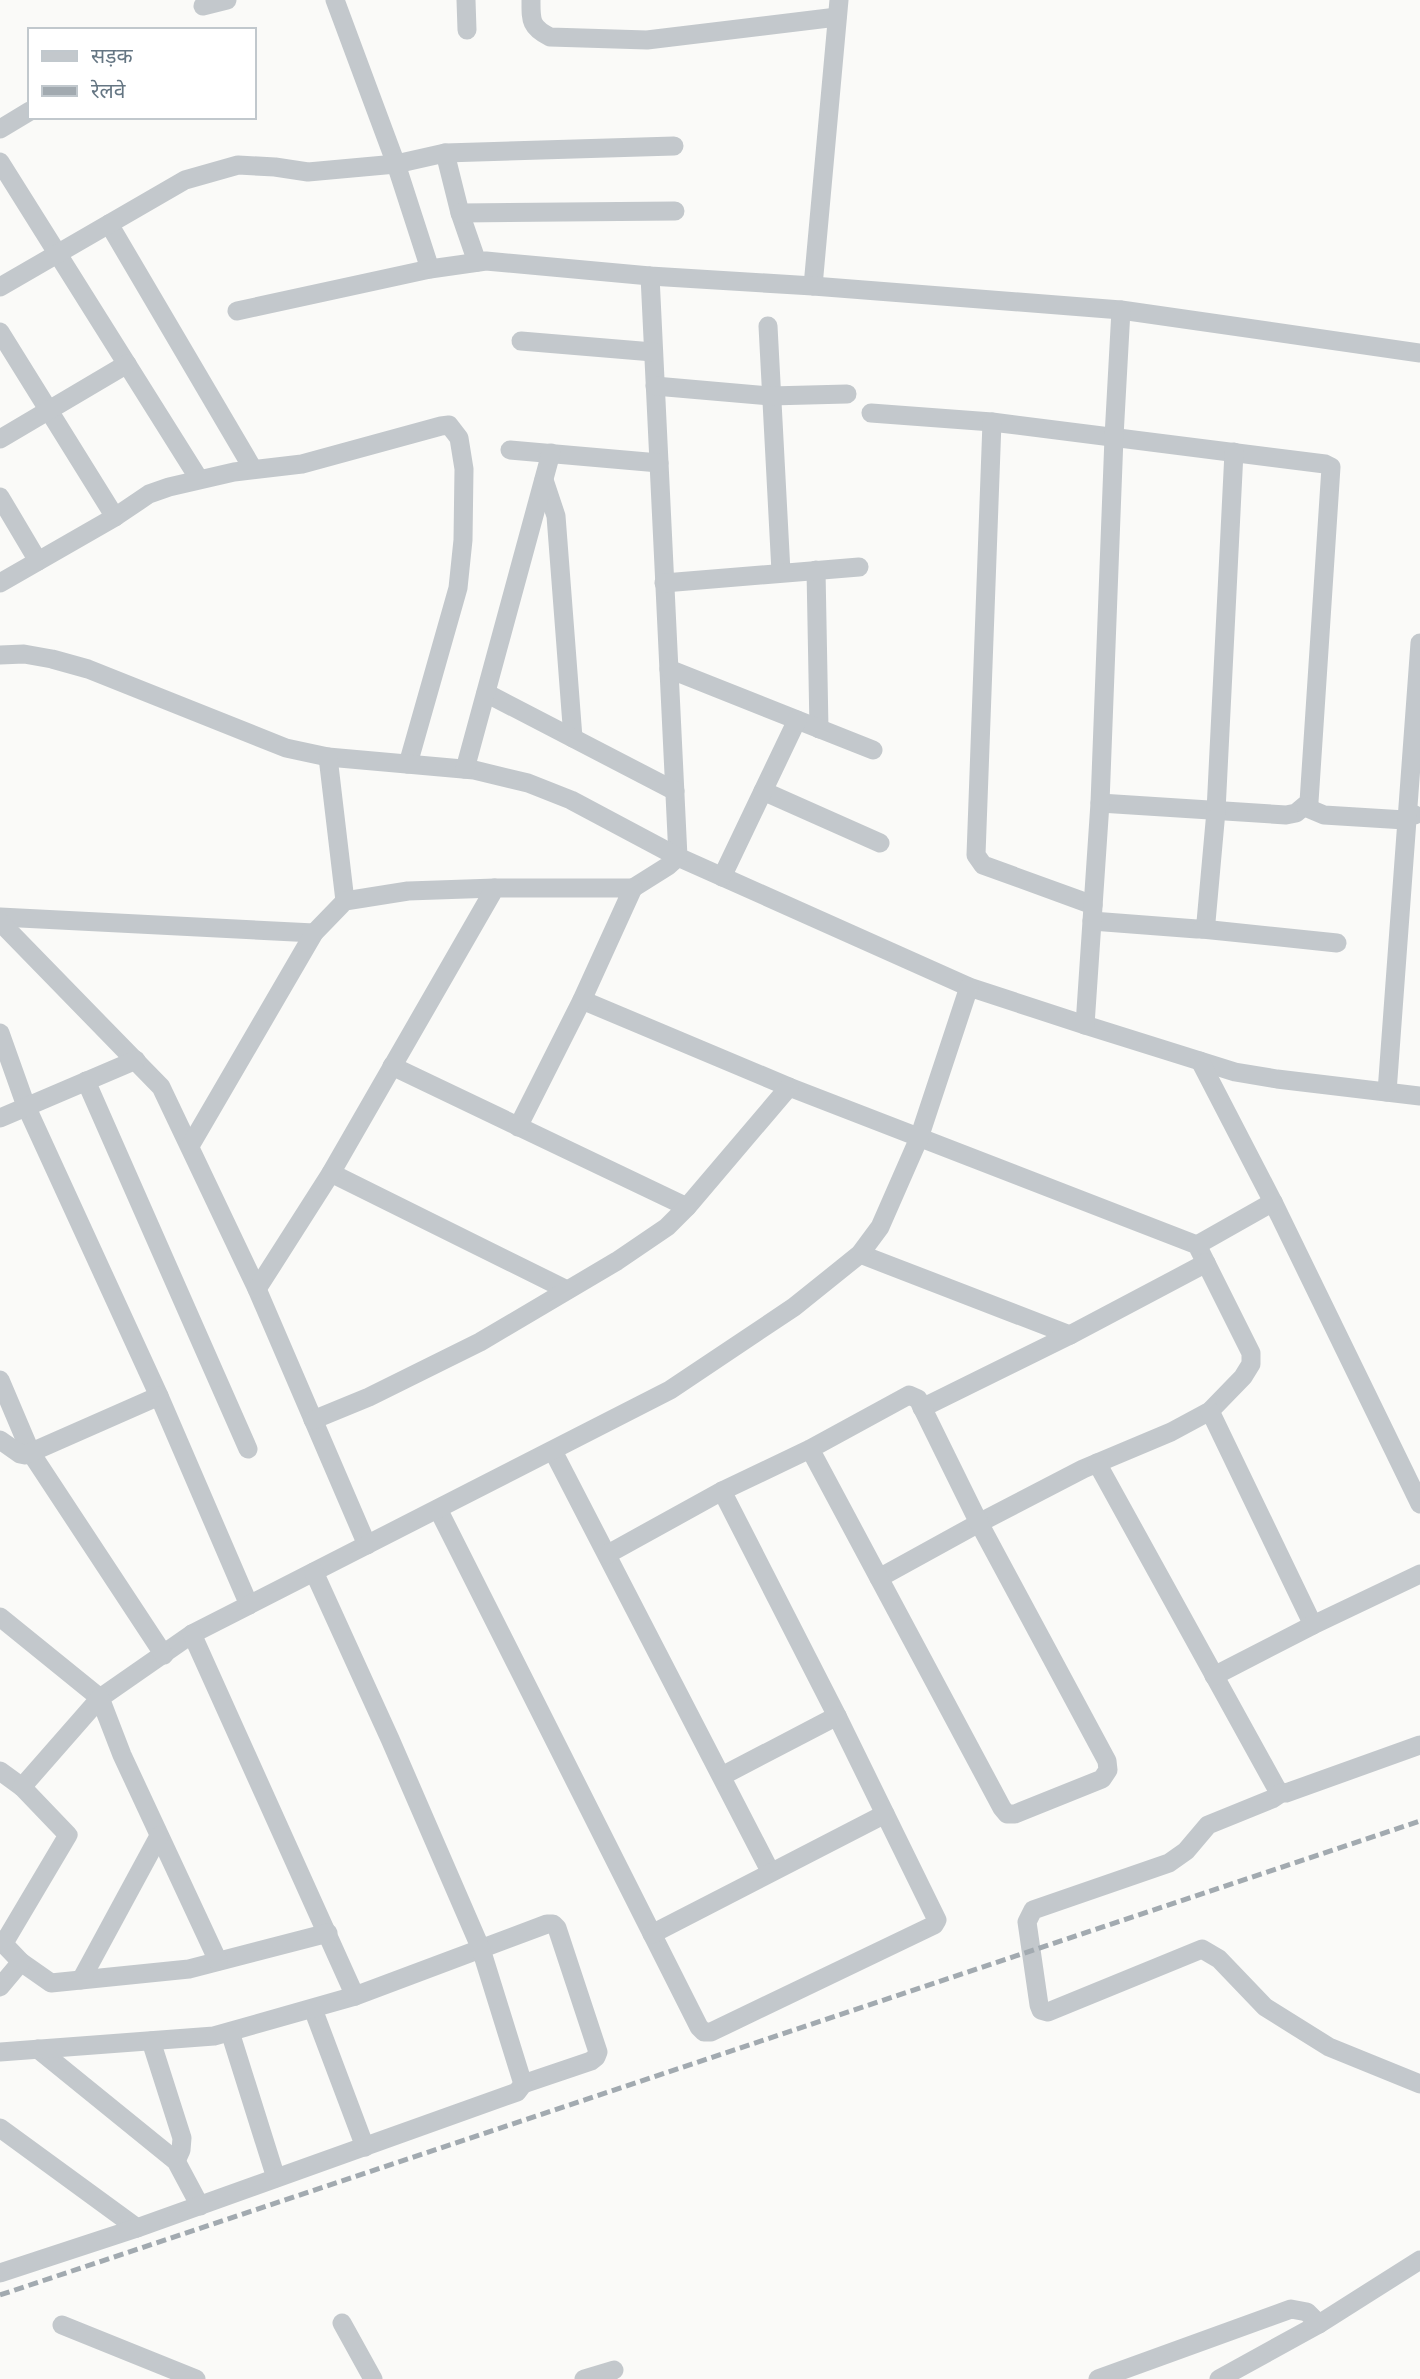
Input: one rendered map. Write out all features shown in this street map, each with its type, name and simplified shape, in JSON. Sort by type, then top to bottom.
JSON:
[{"type":"street","points":[[203,6],[227,0]]},
{"type":"street","points":[[335,0],[396,164],[430,269]]},
{"type":"street","points":[[466,0],[467,30]]},
{"type":"street","points":[[531,0],[531,21],[537,29],[550,37],[647,40],[838,8],[813,286]]},
{"type":"street","points":[[0,129],[28,112]]},
{"type":"street","points":[[0,287],[185,180],[238,165],[309,172],[396,164],[445,153],[674,146]]},
{"type":"street","points":[[445,153],[460,213],[477,262]]},
{"type":"street","points":[[0,162],[199,479]]},
{"type":"street","points":[[460,213],[675,211]]},
{"type":"street","points":[[109,224],[253,470]]},
{"type":"street","points":[[237,311],[430,269],[477,262],[1121,310],[1420,353]]},
{"type":"street","points":[[650,276],[678,857]]},
{"type":"street","points":[[1085,1025],[1100,803],[1121,310]]},
{"type":"street","points":[[768,326],[781,572]]},
{"type":"street","points":[[0,332],[115,517]]},
{"type":"street","points":[[522,341],[653,352]]},
{"type":"street","points":[[0,439],[127,364]]},
{"type":"street","points":[[655,386],[770,397],[847,394]]},
{"type":"street","points":[[871,413],[992,422],[1325,464],[1331,467],[1309,802],[1296,813],[1286,815],[1100,803]]},
{"type":"street","points":[[992,422],[976,855],[983,865],[1093,913],[1202,929],[1337,943]]},
{"type":"street","points":[[0,583],[115,517],[149,494],[199,479],[302,464],[449,425],[459,438],[464,469],[463,540],[458,588],[408,764]]},
{"type":"street","points":[[510,450],[659,463]]},
{"type":"street","points":[[1202,929],[1206,922],[1216,811],[1234,452]]},
{"type":"street","points":[[465,769],[551,453]]},
{"type":"street","points":[[544,479],[556,516],[573,738]]},
{"type":"street","points":[[0,497],[38,561]]},
{"type":"street","points":[[664,583],[859,567]]},
{"type":"street","points":[[816,570],[819,729]]},
{"type":"street","points":[[1,652],[52,659],[88,669],[286,748],[328,757],[465,769],[528,783],[571,800],[678,857],[969,987],[1235,1072],[1420,1096]]},
{"type":"street","points":[[1387,1093],[1414,815],[1420,655]]},
{"type":"street","points":[[668,669],[873,751]]},
{"type":"street","points":[[486,693],[675,791]]},
{"type":"street","points":[[722,877],[797,720]]},
{"type":"street","points":[[328,757],[345,901]]},
{"type":"street","points":[[763,791],[880,843]]},
{"type":"street","points":[[1305,807],[1324,815],[1405,820],[1414,815]]},
{"type":"street","points":[[190,1146],[314,933],[345,901],[408,891],[633,888],[678,857]]},
{"type":"street","points":[[257,1289],[331,1173],[495,888]]},
{"type":"street","points":[[518,1127],[583,1000],[633,888]]},
{"type":"street","points":[[0,917],[314,933]]},
{"type":"street","points":[[0,922],[161,1087],[257,1289],[367,1545]]},
{"type":"street","points":[[22,1787],[100,1698],[192,1634],[681,1383],[794,1307],[860,1254],[880,1227],[919,1138],[969,987]]},
{"type":"street","points":[[583,1000],[789,1087],[1202,1254],[1251,1353],[1251,1364],[1243,1377],[1210,1410],[1171,1432],[1097,1463],[979,1522],[879,1578]]},
{"type":"street","points":[[0,1033],[26,1106],[159,1396],[250,1605]]},
{"type":"street","points":[[0,1118],[136,1060]]},
{"type":"street","points":[[1200,1061],[1415,1477],[1420,1504]]},
{"type":"street","points":[[392,1066],[687,1208]]},
{"type":"street","points":[[86,1081],[248,1449]]},
{"type":"street","points":[[313,1420],[369,1397],[480,1342],[617,1261],[667,1227],[687,1208],[789,1087]]},
{"type":"street","points":[[331,1173],[567,1290]]},
{"type":"street","points":[[922,1408],[1070,1335],[1202,1254],[1273,1202]]},
{"type":"street","points":[[860,1254],[1070,1335]]},
{"type":"street","points":[[0,1380],[31,1453],[163,1655]]},
{"type":"street","points":[[608,1554],[722,1491],[810,1449],[909,1395],[918,1399],[979,1522],[1107,1761],[1108,1770],[1102,1779],[1015,1814],[1007,1814],[810,1449]]},
{"type":"street","points":[[0,1440],[20,1454],[31,1453],[159,1396]]},
{"type":"street","points":[[1210,1410],[1313,1625]]},
{"type":"street","points":[[553,1451],[771,1871]]},
{"type":"street","points":[[1097,1463],[1281,1793]]},
{"type":"street","points":[[438,1509],[699,2027],[704,2032],[711,2032],[934,1925],[937,1920],[722,1491]]},
{"type":"street","points":[[314,1572],[481,1949],[523,2084]]},
{"type":"street","points":[[1214,1676],[1420,1574]]},
{"type":"street","points":[[0,1617],[100,1698],[122,1755],[218,1961]]},
{"type":"street","points":[[192,1634],[355,1996]]},
{"type":"street","points":[[722,1776],[837,1716]]},
{"type":"street","points":[[1420,1745],[1281,1793],[1208,1825],[1186,1851],[1169,1863],[1033,1910],[1027,1922],[1041,2010],[1048,2012],[1202,1948],[1219,1959],[1265,2007],[1329,2047],[1420,2084]]},
{"type":"street","points":[[0,1771],[22,1787],[68,1835],[2,1941],[21,1962],[51,1983],[189,1969],[328,1933]]},
{"type":"street","points":[[652,1934],[885,1814]]},
{"type":"street","points":[[81,1980],[159,1836]]},
{"type":"street","points":[[0,2052],[214,2036],[355,1996],[547,1924],[557,1928],[598,2052],[591,2061],[523,2084],[517,2092],[137,2228],[4,2268]]},
{"type":"street","points":[[0,1987],[21,1962]]},
{"type":"street","points":[[313,2009],[365,2147]]},
{"type":"street","points":[[230,2032],[276,2178]]},
{"type":"street","points":[[151,2041],[182,2138],[176,2161]]},
{"type":"street","points":[[38,2049],[176,2161],[200,2206]]},
{"type":"street","points":[[0,2128],[137,2228]]},
{"type":"street","points":[[1219,2379],[1319,2324],[1420,2260]]},
{"type":"street","points":[[1098,2379],[1291,2309],[1307,2312],[1319,2324]]},
{"type":"street","points":[[342,2323],[373,2379]]},
{"type":"street","points":[[62,2325],[195,2379]]},
{"type":"street","points":[[584,2379],[614,2370]]},
{"type":"railway","points":[[0,2295],[1420,1821]]}]
